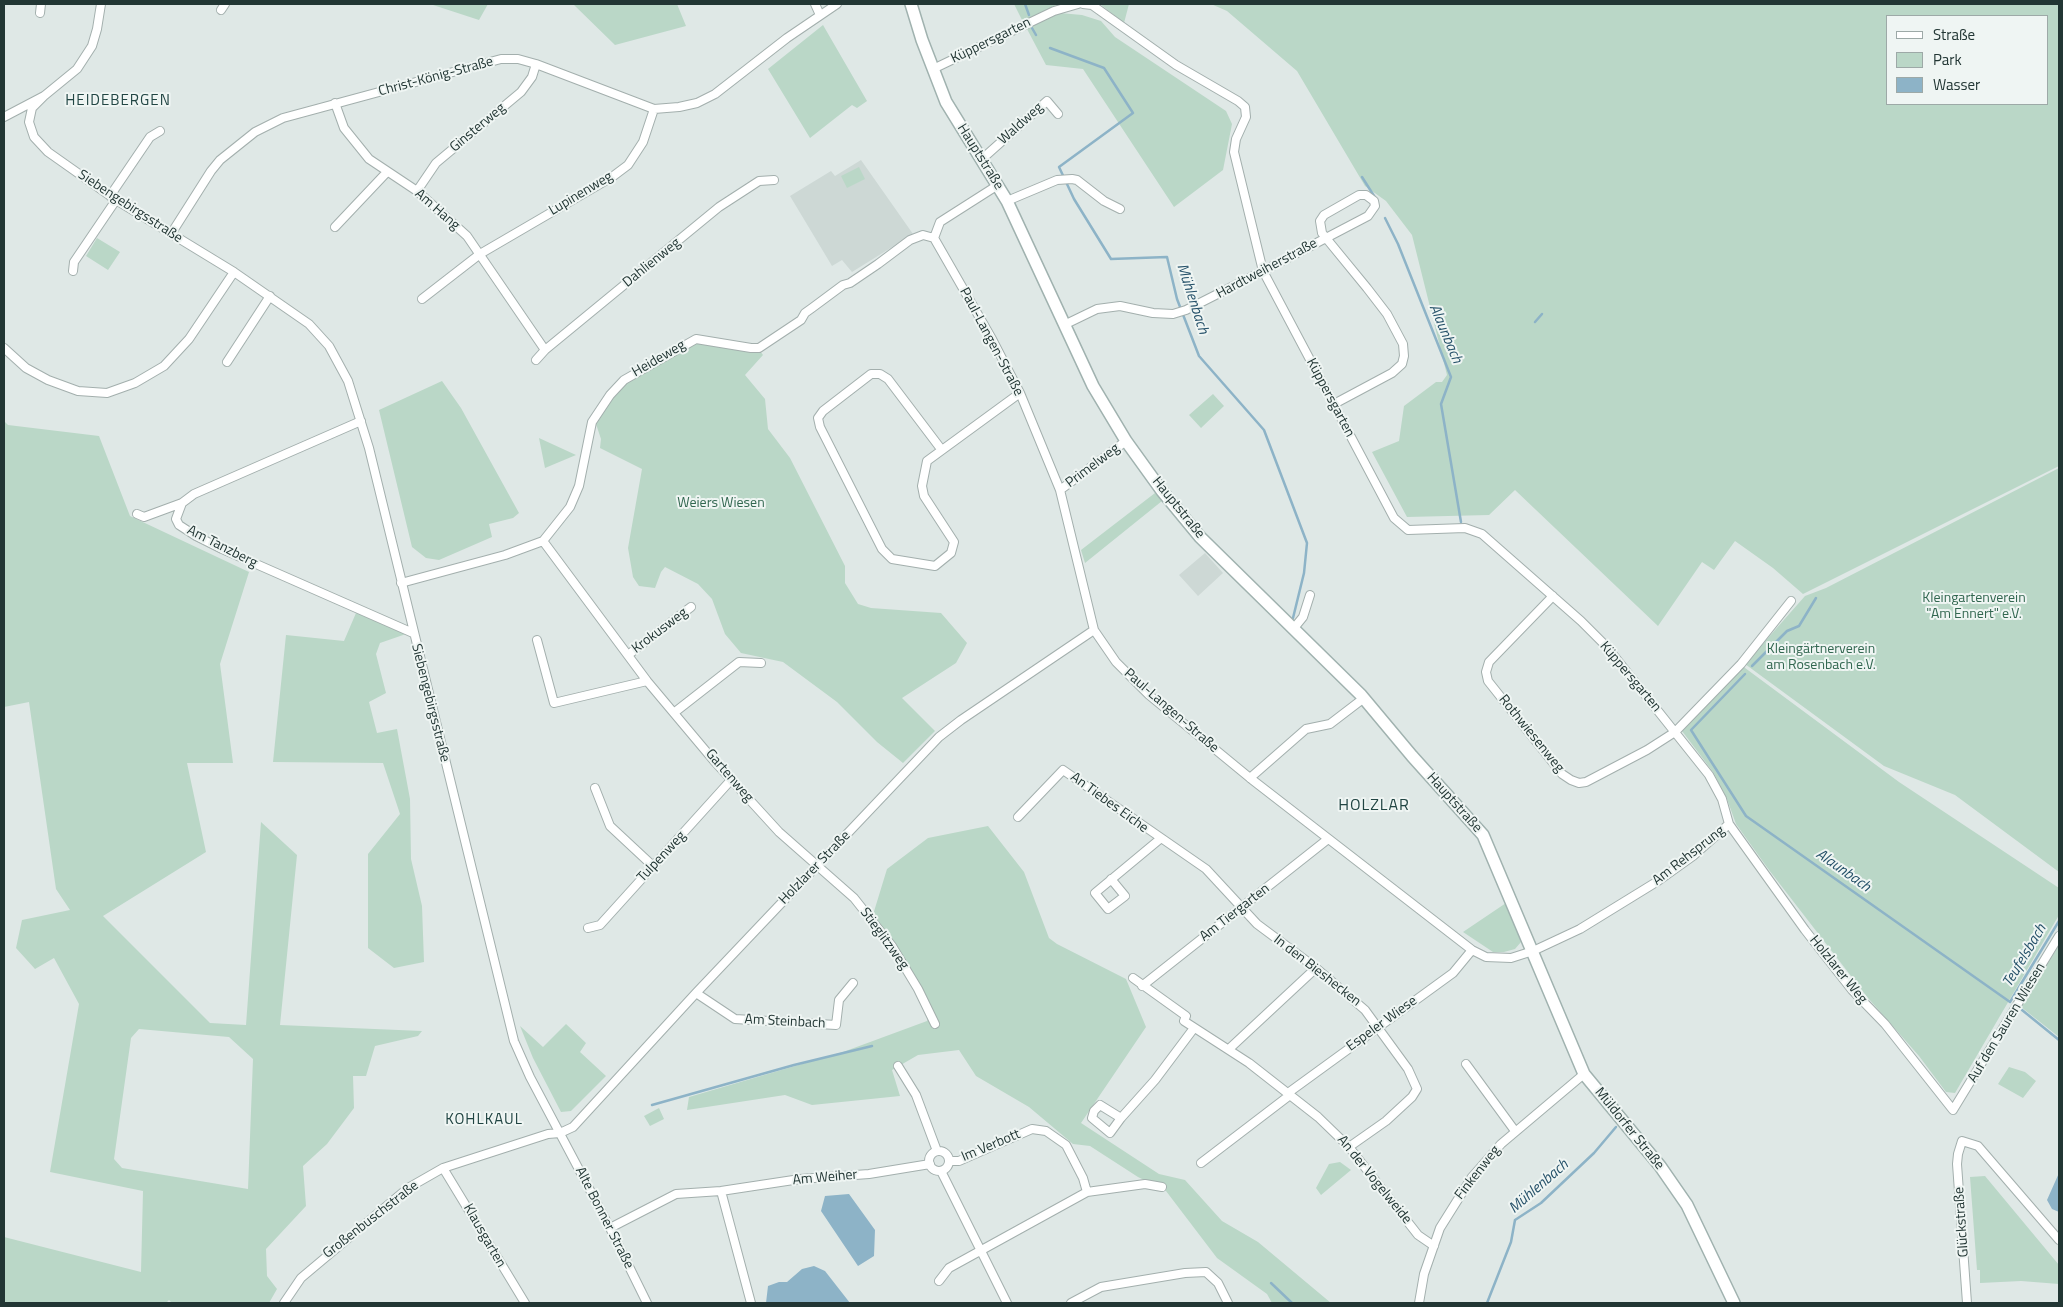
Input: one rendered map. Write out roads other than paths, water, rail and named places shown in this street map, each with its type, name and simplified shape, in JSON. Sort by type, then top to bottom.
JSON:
[{"type":"main road","name":"Hauptstraße","points":[[911,4],[922,40],[946,102],[1007,201],[1066,324],[1093,386],[1126,441],[1159,487],[1200,537],[1364,698],[1412,756],[1483,835],[1533,951]]},
{"type":"main road","name":"Müldorfer Straße","points":[[1533,951],[1584,1074],[1660,1166],[1687,1205],[1734,1303]]},
{"type":"street","points":[[40,13],[41,4]]},
{"type":"street","name":"Siebengebirgsstraße","points":[[101,4],[97,29],[85,58],[71,75],[32,108],[29,122],[34,136],[48,152],[113,198],[234,272],[309,324],[329,346],[348,380],[361,421],[514,1041],[530,1077],[560,1133]]},
{"type":"street","points":[[815,4],[820,15]]},
{"type":"street","name":"Christ-König-Straße","points":[[171,234],[211,171],[231,151],[269,124],[335,103],[414,84],[501,59],[518,59],[536,64],[654,109],[680,107],[697,103],[714,94],[837,4]]},
{"type":"street","name":"Küppersgarten","points":[[933,69],[1054,11],[1078,4]]},
{"type":"street","name":"Küppersgarten","points":[[1083,4],[1092,5],[1176,64],[1238,101],[1244,107],[1246,117],[1236,139],[1234,152],[1263,271],[1389,509],[1401,525],[1408,530],[1465,528],[1482,534],[1553,596],[1607,647],[1675,732]]},
{"type":"street","name":"Ginsterweg","points":[[417,191],[436,163],[522,92],[532,77],[536,64]]},
{"type":"street","name":"Siebengebirgsstraße","points":[[4,117],[44,96]]},
{"type":"street","name":"Waldweg","points":[[982,159],[1047,101],[1058,114]]},
{"type":"street","name":"Am Hang","points":[[335,103],[344,128],[369,159],[417,191],[467,236],[545,350]]},
{"type":"street","name":"Lupinenweg","points":[[480,254],[603,182],[628,165],[643,142],[654,109]]},
{"type":"street","points":[[73,271],[74,262],[150,138],[160,131]]},
{"type":"street","points":[[336,227],[387,172]]},
{"type":"street","points":[[1007,201],[1057,180],[1072,179],[1077,180],[1104,201],[1120,209]]},
{"type":"street","name":"Dahlienweg","points":[[536,360],[545,350],[719,207],[759,181],[774,180]]},
{"type":"street","points":[[934,238],[940,222],[998,185]]},
{"type":"street","name":"Hardtweiherstraße","points":[[1066,324],[1097,309],[1120,306],[1153,313],[1174,314],[1186,310],[1263,271],[1326,238],[1368,216],[1375,206],[1370,197],[1359,196],[1324,215],[1321,224],[1326,238]]},
{"type":"street","name":"Heideweg","points":[[544,541],[570,508],[579,486],[592,422],[610,394],[624,380],[696,339],[758,348],[802,320],[805,313],[910,240],[923,235],[934,238]]},
{"type":"street","name":"Paul-Langen-Straße","points":[[934,238],[992,339],[1020,393],[1060,490],[1094,630],[1116,662],[1139,687],[1250,778],[1472,950],[1486,957],[1498,959],[1510,958],[1533,951]]},
{"type":"street","points":[[1326,238],[1387,314],[1403,344],[1404,356],[1402,364],[1392,373],[1334,404]]},
{"type":"street","points":[[422,299],[480,254]]},
{"type":"street","points":[[4,348],[26,368],[48,380],[78,391],[107,392],[135,383],[164,366],[190,339],[234,272]]},
{"type":"street","points":[[227,362],[270,296]]},
{"type":"street","points":[[942,449],[888,379],[880,374],[871,374],[823,411],[818,418],[820,427],[882,549],[892,559],[936,566],[951,553],[954,542],[924,496],[922,486],[927,462],[942,449],[1020,393]]},
{"type":"street","points":[[137,514],[144,517],[182,503],[194,494],[361,421]]},
{"type":"street","name":"Primelweg","points":[[1060,490],[1126,441]]},
{"type":"street","name":"Am Tanzberg","points":[[182,503],[176,519],[179,525],[196,536],[413,633]]},
{"type":"street","points":[[401,583],[505,556],[544,541]]},
{"type":"street","name":"Gartenweg","points":[[544,541],[647,681],[779,832],[816,867]]},
{"type":"street","points":[[1294,628],[1303,617],[1310,595]]},
{"type":"street","name":"Rothwiesenweg","points":[[1553,596],[1489,662],[1486,672],[1488,681],[1562,774],[1571,780],[1586,782],[1648,750],[1675,732]]},
{"type":"street","points":[[1675,732],[1741,664],[1791,601]]},
{"type":"street","name":"Krokusweg","points":[[628,655],[691,607]]},
{"type":"street","name":"Holzlarer Straße","points":[[560,1133],[573,1127],[696,993],[939,737],[969,714],[1094,630]]},
{"type":"street","points":[[537,640],[554,703],[647,681]]},
{"type":"street","points":[[675,712],[739,662],[761,663]]},
{"type":"street","points":[[1250,778],[1306,729],[1330,724],[1364,698]]},
{"type":"street","name":"Am Rehsprung","points":[[1533,951],[1580,929],[1626,902],[1688,860],[1730,824],[1722,799],[1709,775],[1675,732]]},
{"type":"street","name":"An Tiebes Eiche","points":[[1018,817],[1063,770],[1206,870],[1243,907]]},
{"type":"street","name":"Tulpenweg","points":[[588,928],[600,925],[732,780]]},
{"type":"street","points":[[595,788],[610,826],[654,867]]},
{"type":"street","name":"Holzlarer Weg","points":[[1730,824],[1827,958],[1852,990],[1885,1024],[1953,1110]]},
{"type":"street","name":"An Tiebes Eiche","points":[[1111,880],[1160,839]]},
{"type":"street","name":"Am Tiergarten","points":[[1144,987],[1328,840]]},
{"type":"street","name":"Stieglitzweg","points":[[816,867],[854,898],[892,946],[918,989],[935,1024]]},
{"type":"street","name":"In den Bieshecken","points":[[1243,907],[1257,924],[1316,968],[1365,1010],[1408,1069],[1417,1089],[1412,1097],[1386,1121],[1349,1147]]},
{"type":"street","name":"Auf den Sauren Wiesen","points":[[1953,1110],[2059,936]]},
{"type":"street","name":"Espeler Wiese","points":[[1289,1094],[1378,1027],[1453,974],[1472,950]]},
{"type":"street","points":[[1229,1049],[1316,968]]},
{"type":"street","points":[[1133,978],[1144,987]]},
{"type":"street","name":"Am Steinbach","points":[[696,993],[735,1020],[836,1024],[839,1000],[853,983]]},
{"type":"street","name":"An der Vogelweide","points":[[1144,987],[1186,1016],[1184,1021],[1229,1049],[1289,1094],[1349,1147],[1418,1235],[1434,1246]]},
{"type":"street","points":[[1121,1118],[1155,1080],[1194,1028]]},
{"type":"street","points":[[1466,1064],[1515,1131]]},
{"type":"street","points":[[898,1066],[916,1095],[937,1151],[945,1154],[949,1161],[946,1168],[941,1171]]},
{"type":"street","name":"Finkenweg","points":[[1419,1303],[1424,1274],[1434,1246],[1454,1202],[1472,1176],[1488,1157],[1515,1131],[1584,1074]]},
{"type":"street","points":[[1201,1163],[1289,1094]]},
{"type":"street","name":"Im Verbott","points":[[949,1161],[959,1161],[1032,1129],[1046,1131],[1066,1145],[1083,1178],[1087,1192]]},
{"type":"street","name":"Großenbuschstraße","points":[[284,1303],[301,1278],[406,1190],[443,1168],[548,1134],[560,1133]]},
{"type":"street","name":"Alte Bonner Straße","points":[[560,1133],[647,1303]]},
{"type":"street","name":"Glückstraße","points":[[1967,1303],[1957,1164],[1962,1141],[1978,1146],[2059,1240]]},
{"type":"street","points":[[937,1151],[930,1157],[930,1164],[933,1168],[941,1171],[1007,1303]]},
{"type":"street","name":"Am Weiher","points":[[610,1228],[676,1194],[721,1191],[800,1179],[869,1174],[930,1164]]},
{"type":"street","name":"Klausgarten","points":[[443,1168],[525,1303]]},
{"type":"street","points":[[939,1281],[949,1268],[1087,1192],[1144,1184],[1162,1186]]},
{"type":"street","points":[[721,1191],[751,1303]]},
{"type":"street","points":[[1072,1303],[1101,1287],[1185,1273],[1206,1272],[1218,1283],[1228,1303]]},
{"type":"water","points":[[2059,1173],[2059,1212],[2052,1209],[2047,1200]]},
{"type":"water","points":[[849,1194],[875,1230],[874,1256],[858,1266],[821,1211],[825,1196]]},
{"type":"water","points":[[814,1266],[825,1271],[850,1303],[766,1303],[768,1286],[779,1282],[787,1282],[802,1269]]},
{"type":"waterway","name":"Mühlenbach","points":[[1025,4],[1029,15]]},
{"type":"waterway","name":"Mühlenbach","points":[[1032,28],[1036,35]]},
{"type":"waterway","name":"Mühlenbach","points":[[1050,48],[1104,68],[1133,113],[1059,167],[1074,199],[1111,259],[1167,257],[1177,299],[1199,356],[1264,430],[1307,543],[1304,573],[1293,618]]},
{"type":"waterway","name":"Alaunbach","points":[[1362,177],[1376,199]]},
{"type":"waterway","name":"Alaunbach","points":[[1385,218],[1398,244],[1451,377],[1441,404],[1461,522]]},
{"type":"waterway","points":[[1535,322],[1542,314]]},
{"type":"waterway","points":[[1752,666],[1787,631],[1799,626],[1816,598]]},
{"type":"waterway","name":"Alaunbach","points":[[1745,674],[1691,730],[1746,816],[2010,1002],[2059,921]]},
{"type":"waterway","name":"Alaunbach","points":[[2022,1010],[2059,1040]]},
{"type":"waterway","points":[[652,1105],[794,1065],[872,1046]]},
{"type":"waterway","name":"Mühlenbach","points":[[1487,1303],[1511,1242],[1515,1220],[1541,1203],[1594,1153],[1616,1127]]},
{"type":"waterway","points":[[1271,1283],[1292,1303]]},
{"type":"district","name":"HEIDEBERGEN","points":[[118,101]]},
{"type":"district","name":"HOLZLAR","points":[[1374,806]]},
{"type":"district","name":"KOHLKAUL","points":[[484,1120]]},
{"type":"park label","name":"Weiers Wiesen","points":[[721,504]]},
{"type":"park label","name":"Kleingartenverein \"Am Ennert\" e.V.","points":[[1974,608]]},
{"type":"park label","name":"Kleingärtnerverein am Rosenbach e.V.","points":[[1821,658]]},
{"type":"water label","name":"Teufelsbach","points":[[2025,956]]}]
